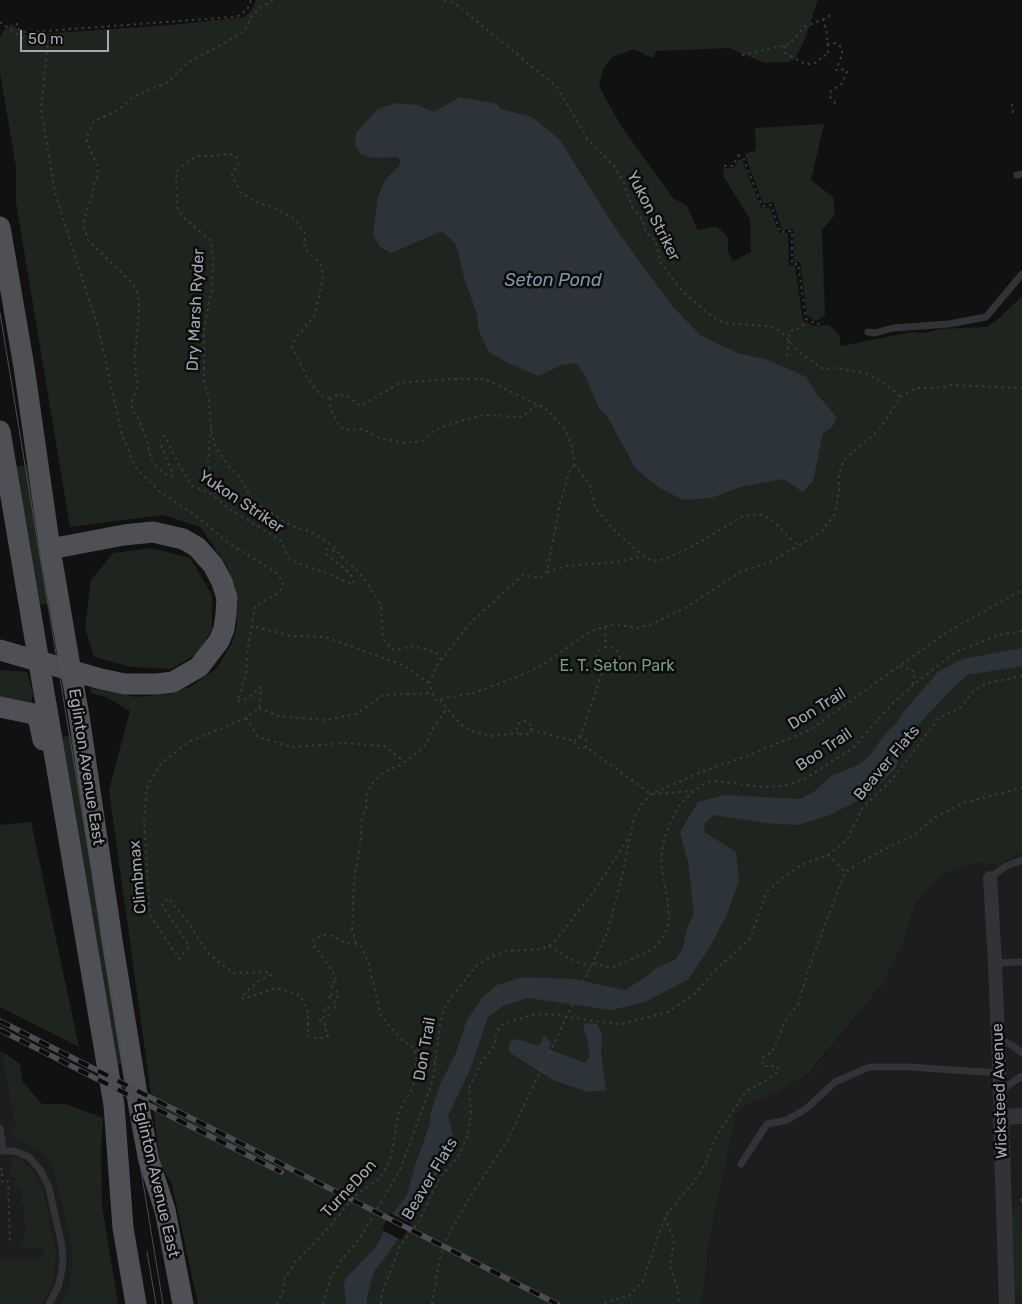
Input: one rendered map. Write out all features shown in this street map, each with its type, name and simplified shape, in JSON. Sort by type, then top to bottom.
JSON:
[{"type":"main road","name":"Eglinton Avenue East","points":[[0,227],[24,368],[50,549],[79,716],[147,1152],[165,1210],[183,1304]]},
{"type":"main road","name":"Eglinton Avenue East","points":[[0,431],[114,1105],[123,1228],[136,1304]]},
{"type":"main road","points":[[0,650],[101,679],[125,684],[158,684],[173,682],[199,667],[219,641],[224,629],[227,598],[222,582],[213,565],[198,548],[183,539],[153,532],[124,535],[50,549]]},
{"type":"main road","points":[[0,707],[34,714],[39,721],[59,816],[74,867]]},
{"type":"street","name":"Wicksteed Avenue","points":[[990,878],[998,1038],[1007,1304]]},
{"type":"street","points":[[1000,1117],[1022,1116]]},
{"type":"lane","points":[[868,332],[874,333],[893,328],[949,324],[986,317],[1022,274]]},
{"type":"lane","points":[[990,878],[1006,866],[1022,860]]},
{"type":"lane","points":[[995,963],[1022,962]]},
{"type":"lane","points":[[998,1038],[1022,1053]]},
{"type":"lane","points":[[741,1164],[767,1124],[786,1120],[807,1108],[836,1082],[869,1066],[999,1073]]},
{"type":"lane","points":[[1000,1092],[1022,1076]]},
{"type":"lane","points":[[0,1128],[1,1151],[14,1151],[29,1157],[41,1171],[48,1188],[62,1246],[61,1275],[58,1287],[49,1304]]},
{"type":"path","points":[[17,23],[16,27],[23,32],[32,32],[219,18],[238,16],[247,10],[251,0]]},
{"type":"path","name":"Yukon Striker","points":[[274,0],[259,9],[252,16],[244,32],[189,62],[168,82],[133,98],[117,111],[94,121],[88,134],[87,142],[98,170],[85,216],[84,227],[88,240],[134,286],[138,303],[135,354],[138,384],[132,402],[132,410],[138,418],[147,440],[151,460],[166,475],[172,476],[160,440],[162,436],[165,436],[176,461],[192,486],[208,492],[280,540],[289,558],[295,562],[351,584],[354,583],[350,573],[326,554],[327,549],[338,552]]},
{"type":"path","name":"Yukon Striker","points":[[444,0],[454,3],[557,88],[588,140],[614,166],[624,182],[632,207],[643,222],[646,233],[655,240],[661,264],[683,292],[714,318],[724,323],[767,326],[777,329],[799,352],[823,369],[837,368],[868,374],[901,397]]},
{"type":"path","points":[[742,55],[784,46],[793,42],[804,27],[833,13]]},
{"type":"path","points":[[784,46],[785,53],[805,64],[818,62],[822,56],[828,55],[826,28],[823,19]]},
{"type":"path","points":[[0,22],[22,38],[36,43],[48,41],[41,108],[55,192],[98,327],[122,435],[136,468],[159,491],[200,518],[227,542],[278,574],[283,584],[279,593],[255,606],[248,646],[246,675],[237,701],[247,698],[261,687],[259,708],[278,716],[324,720],[356,714],[383,695],[432,694]]},
{"type":"path","points":[[827,44],[836,43],[842,48],[842,55],[836,70],[844,69],[847,72],[841,85],[833,88],[830,93],[830,97],[836,106]]},
{"type":"path","points":[[1012,104],[1013,113]]},
{"type":"path","points":[[724,166],[733,166],[740,152]]},
{"type":"path","name":"Dry Marsh Ryder","points":[[331,399],[320,395],[308,380],[292,348],[296,337],[314,317],[323,280],[322,267],[308,253],[304,245],[305,233],[295,219],[276,208],[256,202],[240,192],[232,175],[238,164],[238,159],[235,155],[199,156],[189,160],[176,172],[177,207],[182,216],[211,241],[213,258],[212,288],[204,328],[204,382],[210,400],[211,427],[215,446],[230,468],[239,476],[252,500],[285,522],[320,537],[338,552],[365,580],[382,611],[383,637],[386,644],[392,649],[398,650],[410,646],[436,652],[441,660]]},
{"type":"path","points":[[738,155],[743,157],[762,206],[770,205],[780,232],[792,231],[792,264],[798,264],[806,319],[802,327],[790,330],[787,356]]},
{"type":"path","points":[[806,319],[817,324],[824,322]]},
{"type":"path","points":[[537,405],[522,417],[483,415],[435,430],[422,441],[405,443],[379,438],[363,429],[344,430],[337,422],[330,407],[331,399],[338,394],[349,397],[361,406],[399,383],[452,379],[485,379],[546,409],[565,429],[572,447],[575,465],[590,485],[595,508],[619,535],[652,561],[665,559],[693,546],[743,516],[759,514],[772,520],[798,546]]},
{"type":"path","points":[[252,626],[292,636],[325,637],[404,665],[429,683],[435,700],[473,693],[544,665],[591,631],[614,624],[637,628],[652,624],[685,608],[740,572],[770,562],[822,531],[835,514],[839,491],[839,474],[844,460],[879,430],[901,397],[915,388],[952,386],[1022,388]]},
{"type":"path","points":[[211,427],[208,461],[211,479],[219,501]]},
{"type":"path","points":[[547,572],[560,503],[569,473],[575,465]]},
{"type":"path","points":[[429,683],[437,665],[471,622],[523,575],[539,578],[547,572],[568,566],[616,562],[644,556]]},
{"type":"path","name":"Don Trail","points":[[567,1017],[594,963],[610,923],[624,872],[634,818],[641,805],[651,794],[701,772],[747,756],[810,730],[944,634],[1022,590]]},
{"type":"path","points":[[605,627],[606,647]]},
{"type":"path","name":"Boo Trail","points":[[594,963],[615,967],[653,949],[661,940],[669,922],[668,904],[660,861],[662,851],[667,832],[677,810],[682,802],[694,791],[707,782],[714,780],[763,787],[783,786],[803,780],[853,748],[890,706],[914,684],[956,652],[999,635],[1022,631]]},
{"type":"path","points":[[606,647],[615,649],[618,652],[620,660],[613,670],[604,670],[598,664],[596,658],[599,651],[606,647]]},
{"type":"path","points":[[900,666],[915,672],[914,684]]},
{"type":"path","points":[[574,742],[580,738],[604,670]]},
{"type":"path","name":"Beaver Flats","points":[[381,1304],[382,1293],[400,1246],[419,1221],[440,1177],[458,1157],[468,1135],[470,1113],[469,1088],[481,1063],[495,1045],[496,1034],[502,1025],[531,1015],[550,1014],[622,1024],[668,1012],[697,992],[712,973],[750,939],[766,893],[781,879],[801,866],[828,855],[847,840],[863,807],[890,782],[939,718],[961,707],[974,691],[987,683],[1022,676]]},
{"type":"path","points":[[440,699],[462,725],[474,732],[492,736],[519,733],[527,735],[532,730]]},
{"type":"path","name":"Climbmax","points":[[259,708],[246,718],[191,741],[161,763],[147,787],[144,820],[150,915],[180,959],[189,946],[162,905],[168,898],[188,922],[208,953],[233,973],[268,972],[271,975],[258,982],[241,996],[243,999],[278,988],[300,995],[308,1013],[308,1036],[315,1038],[328,1036],[325,1024],[320,1021],[320,1018],[329,1016],[324,1010],[326,1007],[334,1008],[336,1005],[329,997],[329,994],[337,996],[339,994],[332,986],[332,982],[337,982],[333,972],[313,944],[314,939],[325,935],[332,936],[345,943],[356,944]]},
{"type":"path","points":[[436,1062],[402,1040],[381,1016],[369,965],[362,947],[356,944],[352,929],[354,883],[361,839],[362,816],[366,808],[367,795],[371,785],[380,775],[405,762],[424,748],[432,730],[447,708]]},
{"type":"path","points":[[246,718],[258,738],[292,747],[344,743],[384,746],[405,762]]},
{"type":"path","points":[[519,733],[517,726],[519,722],[524,720],[530,723],[532,730]]},
{"type":"path","points":[[532,730],[574,742],[580,749],[586,747]]},
{"type":"path","points":[[580,738],[586,740],[586,747]]},
{"type":"path","points":[[586,747],[651,794],[694,791]]},
{"type":"path","points":[[605,1304],[606,1302],[629,1296],[644,1281],[665,1217],[694,1182],[707,1160],[713,1142],[746,1091],[779,1071],[777,1066],[763,1066],[762,1058],[772,1052],[786,1020],[798,1004],[812,959],[844,872],[877,852],[914,835],[934,818],[963,803],[1022,788]]},
{"type":"path","name":"Don Trail","points":[[323,1304],[331,1277],[341,1261],[360,1238],[400,1170],[433,1080],[441,1018],[447,1002],[476,966],[491,957],[507,951],[542,949],[556,940],[594,891],[630,836]]},
{"type":"path","points":[[828,855],[844,872]]},
{"type":"path","points":[[549,946],[568,958],[592,967]]},
{"type":"path","points":[[432,1304],[444,1244],[468,1200],[503,1148],[567,1017]]},
{"type":"path","name":"TurneDon","points":[[277,1304],[283,1291],[284,1279],[295,1262],[322,1236],[358,1193],[378,1180],[386,1168],[391,1157],[399,1111],[411,1092],[415,1079],[416,1057],[414,1048]]},
{"type":"path","points":[[0,1169],[2,1169],[2,1182],[8,1182],[10,1244]]},
{"type":"path","points":[[1021,1199],[1022,1203]]},
{"type":"path","points":[[665,1217],[674,1241],[670,1266],[677,1286],[679,1304]]},
{"type":"shaded area","points":[[1022,852],[1022,1304],[700,1304],[704,1289],[710,1237],[736,1115],[745,1105],[777,1093],[810,1073],[883,984],[902,945],[915,905],[941,875],[975,863],[1000,865]]},
{"type":"shaded area","points":[[0,1051],[20,1064],[22,1081],[42,1104],[65,1104],[103,1118],[101,1149],[102,1207],[118,1304],[0,1304]]},
{"type":"green space","name":"E. T. Seton Park","points":[[256,0],[819,0],[805,39],[795,59],[789,62],[765,63],[729,48],[657,51],[652,58],[634,49],[612,57],[603,69],[599,86],[621,126],[673,198],[687,206],[697,229],[717,227],[728,238],[728,252],[733,261],[751,252],[750,219],[723,176],[724,168],[733,168],[739,159],[742,160],[761,208],[769,207],[779,233],[788,233],[789,265],[795,266],[803,321],[814,326],[829,325],[839,334],[841,346],[912,332],[925,333],[939,329],[986,327],[997,320],[1022,296],[1022,852],[1000,865],[975,863],[941,875],[915,905],[902,945],[883,984],[809,1073],[777,1093],[745,1105],[736,1115],[710,1237],[704,1289],[700,1304],[198,1304],[172,1184],[161,1166],[109,790],[130,711],[106,697],[91,693],[90,688],[136,697],[170,694],[190,687],[216,669],[231,645],[236,631],[238,602],[235,587],[226,564],[200,527],[163,515],[70,527],[16,202],[16,167],[0,73],[0,39],[3,31],[12,24],[20,33],[28,35],[170,25],[244,17],[251,11]]},
{"type":"green space","points":[[824,124],[811,180],[833,197],[835,215],[822,230],[825,316],[816,321],[807,316],[800,262],[794,262],[793,229],[782,230],[773,202],[763,203],[745,155],[755,151],[755,128]]},
{"type":"green space","points":[[31,464],[52,603],[38,605],[14,467]]},
{"type":"green space","points":[[151,548],[190,558],[212,595],[212,629],[197,654],[171,669],[131,667],[94,657],[85,628],[91,580],[113,553]]},
{"type":"green space","points":[[0,670],[27,672],[33,695],[30,708],[0,698]]},
{"type":"green space","points":[[72,735],[126,1064],[115,1065],[62,737]]},
{"type":"green space","points":[[31,822],[79,1047],[0,1007],[0,825]]},
{"type":"green space","points":[[4,1053],[20,1064],[22,1081],[42,1104],[65,1104],[103,1118],[101,1149],[102,1207],[118,1304],[60,1304],[70,1283],[72,1249],[52,1166],[42,1151],[18,1141],[11,1134],[10,1129],[16,1128],[4,1064]]},
{"type":"green space","points":[[12,1158],[16,1158],[28,1166],[42,1187],[56,1255],[52,1285],[41,1304],[0,1304],[0,1259],[44,1258],[44,1247],[21,1247],[21,1242],[24,1242],[24,1237],[26,1236],[26,1221],[24,1221],[24,1204],[21,1204],[21,1187],[15,1187],[15,1177],[11,1177]]},
{"type":"green space","points":[[1021,1207],[1022,1297],[1014,1294],[1011,1208]]},
{"type":"water","name":"Seton Pond","points":[[460,97],[497,104],[501,109],[532,117],[559,139],[618,232],[672,306],[700,335],[737,353],[768,360],[806,377],[816,393],[837,418],[832,427],[823,433],[813,481],[803,492],[783,479],[741,487],[711,498],[684,500],[661,489],[636,469],[607,416],[599,408],[585,375],[576,363],[562,365],[538,376],[508,363],[489,352],[479,331],[476,311],[465,281],[456,244],[442,231],[391,253],[380,247],[373,235],[378,197],[385,180],[399,166],[401,161],[397,157],[373,158],[360,154],[355,145],[356,133],[378,109],[397,103],[417,105],[434,112]]},
{"type":"water","points":[[1022,648],[1022,666],[967,675],[949,692],[906,738],[895,769],[868,795],[830,815],[798,825],[765,823],[714,815],[705,823],[704,832],[736,852],[739,881],[726,917],[689,979],[645,1002],[611,1010],[528,998],[503,1006],[488,1017],[470,1070],[448,1116],[453,1134],[445,1160],[439,1168],[434,1184],[387,1255],[374,1271],[367,1304],[346,1304],[344,1285],[346,1278],[377,1246],[392,1214],[407,1196],[440,1085],[456,1053],[466,1022],[481,999],[497,985],[523,977],[573,979],[625,990],[646,977],[656,968],[675,960],[683,948],[687,928],[694,914],[688,862],[680,832],[698,802],[725,795],[800,799],[815,791],[831,776],[856,766],[870,756],[905,710],[939,671],[963,659]]},
{"type":"water","points":[[586,1023],[597,1024],[602,1034],[601,1052],[606,1090],[588,1092],[553,1080],[509,1052],[510,1041],[517,1039],[539,1046],[544,1036],[551,1043],[549,1049],[585,1063],[590,1056],[583,1026]]},
{"type":"pier","points":[[390,1213],[412,1224],[401,1240],[382,1230]]},
{"type":"tram line","points":[[0,313],[163,1304]]},
{"type":"tram line","points":[[147,1252],[156,1304]]},
{"type":"railway","points":[[0,1021],[557,1304]]},
{"type":"railway","points":[[0,1030],[281,1172]]}]
